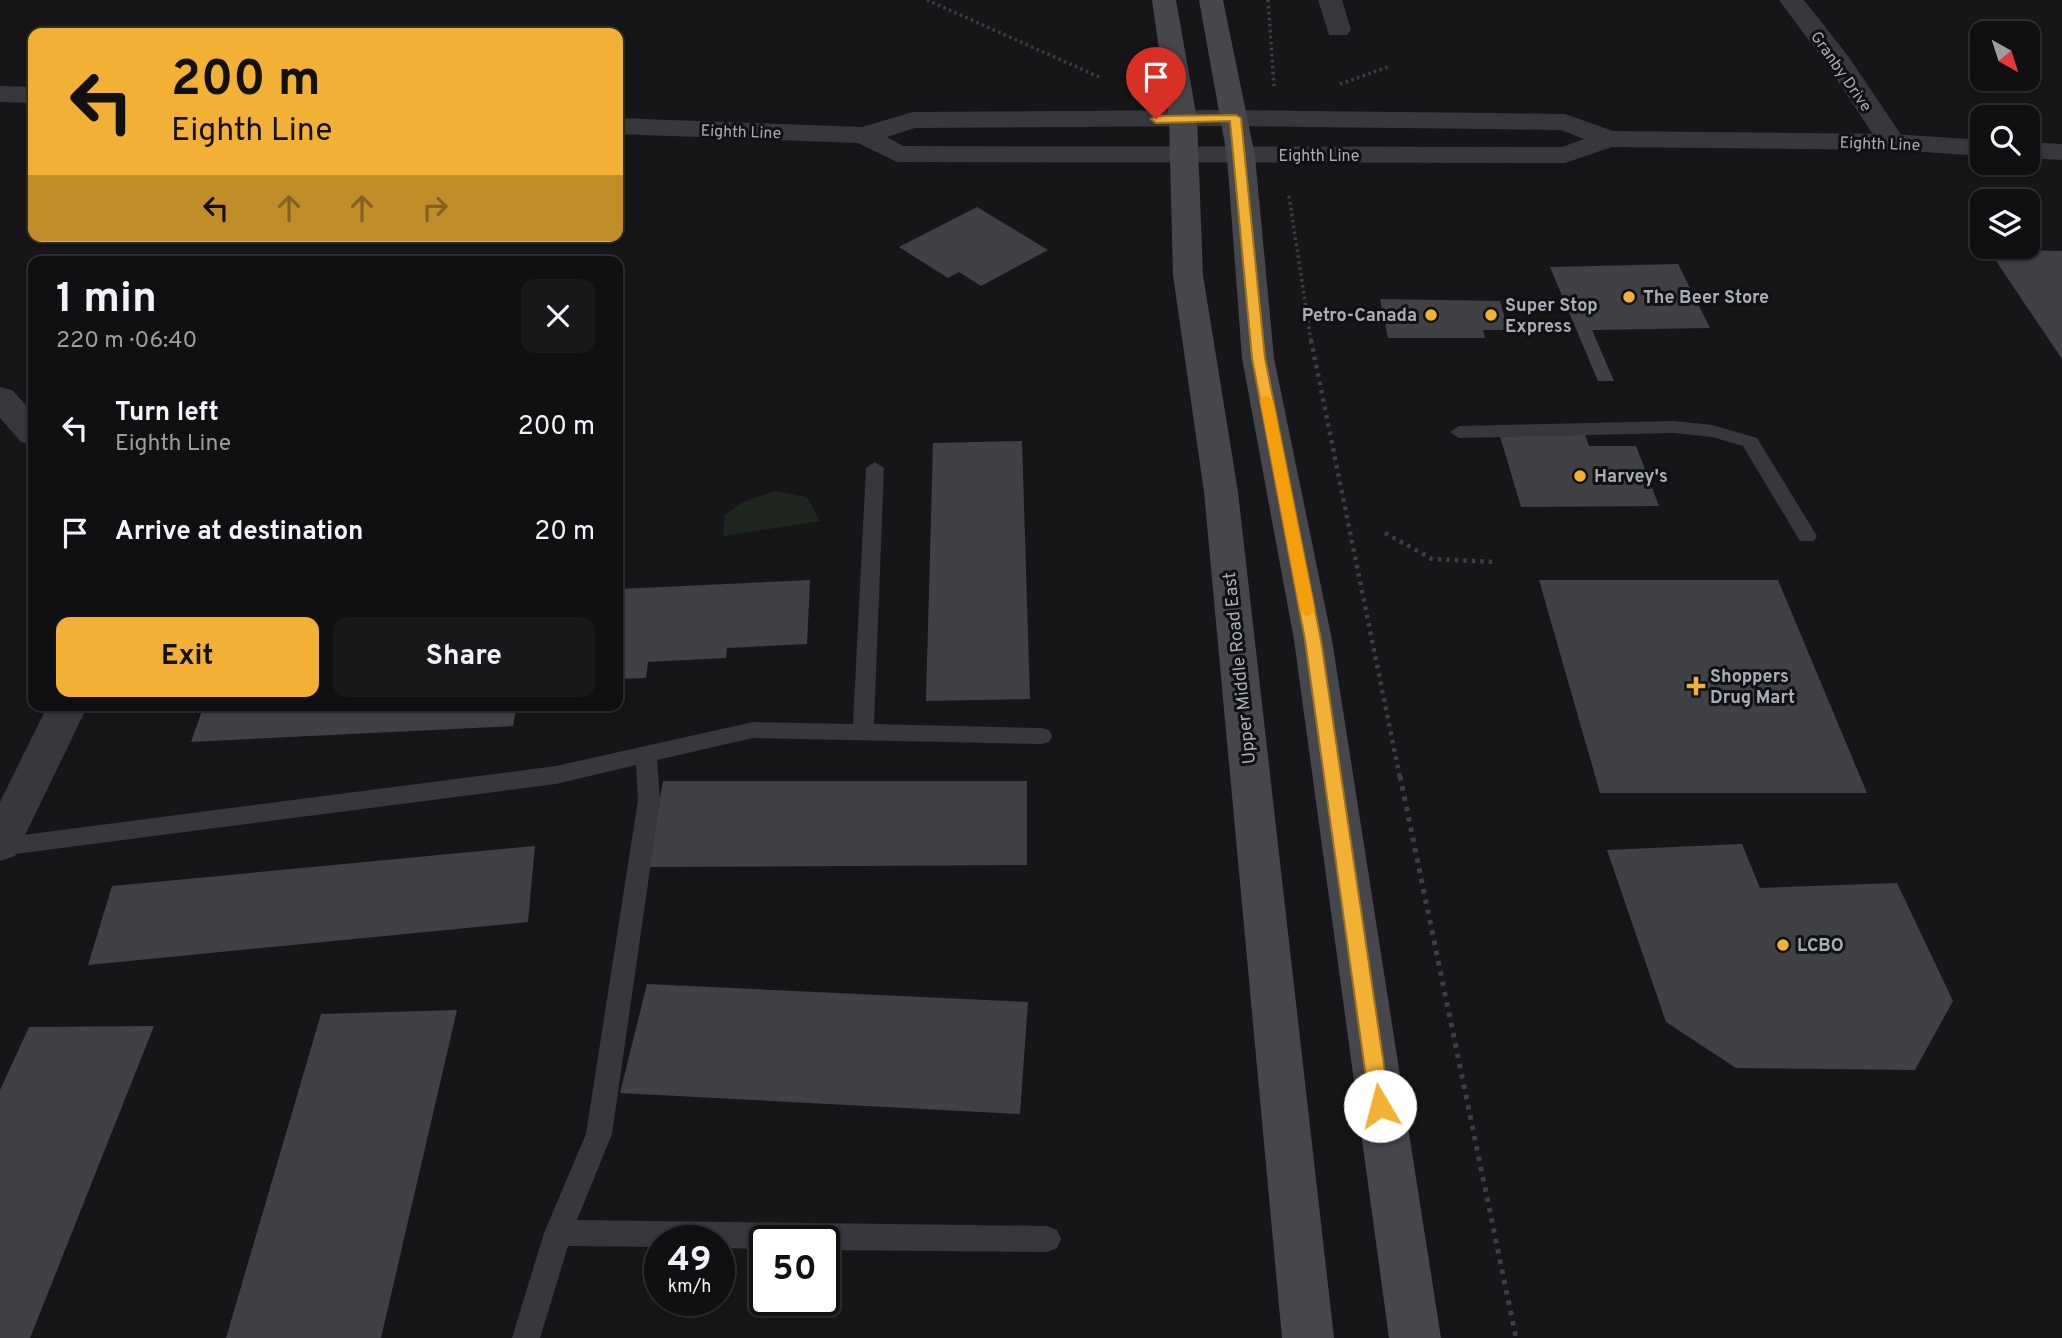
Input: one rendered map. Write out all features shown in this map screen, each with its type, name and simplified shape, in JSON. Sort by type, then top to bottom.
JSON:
[{"type":"main road","name":"Upper Middle Road East","points":[[1164,0],[1183,120],[1188,275],[1221,492],[1308,1338]]},
{"type":"main road","points":[[1211,0],[1236,118],[1241,156],[1258,358],[1313,640],[1415,1338]]},
{"type":"street","points":[[1330,0],[1338,30]]},
{"type":"street","name":"Granby Drive","points":[[1791,0],[1839,62],[1892,142]]},
{"type":"street","points":[[0,94],[28,96]]},
{"type":"street","name":"Eighth Line","points":[[623,126],[864,135],[913,120],[1278,118],[1565,122],[1609,139],[1892,142],[1970,147]]},
{"type":"street","name":"Eighth Line","points":[[864,135],[897,155],[1186,157],[1565,155],[1609,139]]},
{"type":"street","points":[[2040,151],[2062,152]]},
{"type":"street","points":[[0,397],[28,428]]},
{"type":"street","points":[[0,845],[65,711]]},
{"type":"lane","points":[[1459,432],[1672,426],[1710,429],[1734,435],[1750,442],[1807,536]]},
{"type":"lane","points":[[863,733],[875,468]]},
{"type":"lane","points":[[0,845],[556,775],[752,730],[1041,736]]},
{"type":"lane","points":[[526,1338],[558,1233],[599,1133],[649,800],[646,755]]},
{"type":"lane","points":[[558,1233],[1047,1239]]},
{"type":"path","points":[[927,0],[1099,77]]},
{"type":"path","points":[[1268,0],[1278,118]]},
{"type":"path","points":[[1333,87],[1365,72],[1388,66]]},
{"type":"path","points":[[1283,155],[1314,360],[1516,1338]]},
{"type":"path","points":[[1385,533],[1432,559],[1496,562]]},
{"type":"shaded area","points":[[774,491],[807,497],[820,521],[723,536],[725,515],[741,503]]},
{"type":"building","points":[[977,207],[1048,250],[981,286],[959,272],[948,278],[899,247]]},
{"type":"building","points":[[2040,250],[2062,251],[2062,359],[1995,259],[2040,259]]},
{"type":"building","name":"The Beer Store","points":[[1678,264],[1710,328],[1592,330],[1614,381],[1598,381],[1550,267]]},
{"type":"building","name":"Petro-Canada","points":[[1380,299],[1500,301],[1508,330],[1483,330],[1485,338],[1388,338]]},
{"type":"building","name":"Harvey's","points":[[1584,432],[1589,446],[1636,446],[1659,506],[1521,507],[1499,433]]},
{"type":"building","points":[[1022,441],[1030,699],[926,701],[933,443]]},
{"type":"building","points":[[810,580],[807,644],[727,648],[726,658],[648,662],[646,678],[623,679],[623,589]]},
{"type":"building","name":"Shoppers Drug Mart","points":[[1539,580],[1778,580],[1867,793],[1600,793]]},
{"type":"building","points":[[202,711],[516,711],[513,726],[191,742]]},
{"type":"building","points":[[663,781],[1027,781],[1027,865],[648,867]]},
{"type":"building","name":"LCBO","points":[[1742,844],[1760,888],[1897,883],[1953,1001],[1915,1070],[1736,1068],[1666,1022],[1607,850]]},
{"type":"building","points":[[535,846],[528,922],[88,965],[112,886]]},
{"type":"building","points":[[647,984],[1028,1002],[1020,1114],[620,1093]]},
{"type":"building","points":[[457,1010],[381,1338],[226,1338],[321,1014]]},
{"type":"building","points":[[154,1026],[30,1338],[0,1338],[0,1090],[29,1027]]},
{"type":"slow traffic","points":[[1266,400],[1307,611]]},
{"type":"place","name":"The Beer Store","points":[[1629,297]]},
{"type":"place","name":"Petro-Canada","points":[[1431,315]]},
{"type":"place","name":"Super Stop Express","points":[[1491,315]]},
{"type":"place","name":"Harvey's","points":[[1580,476]]},
{"type":"place","name":"Shoppers Drug Mart","points":[[1696,686]]},
{"type":"place","name":"LCBO","points":[[1783,945]]},
{"type":"route","points":[[1156,119],[1236,118],[1258,358],[1313,640],[1380,1106]]}]
